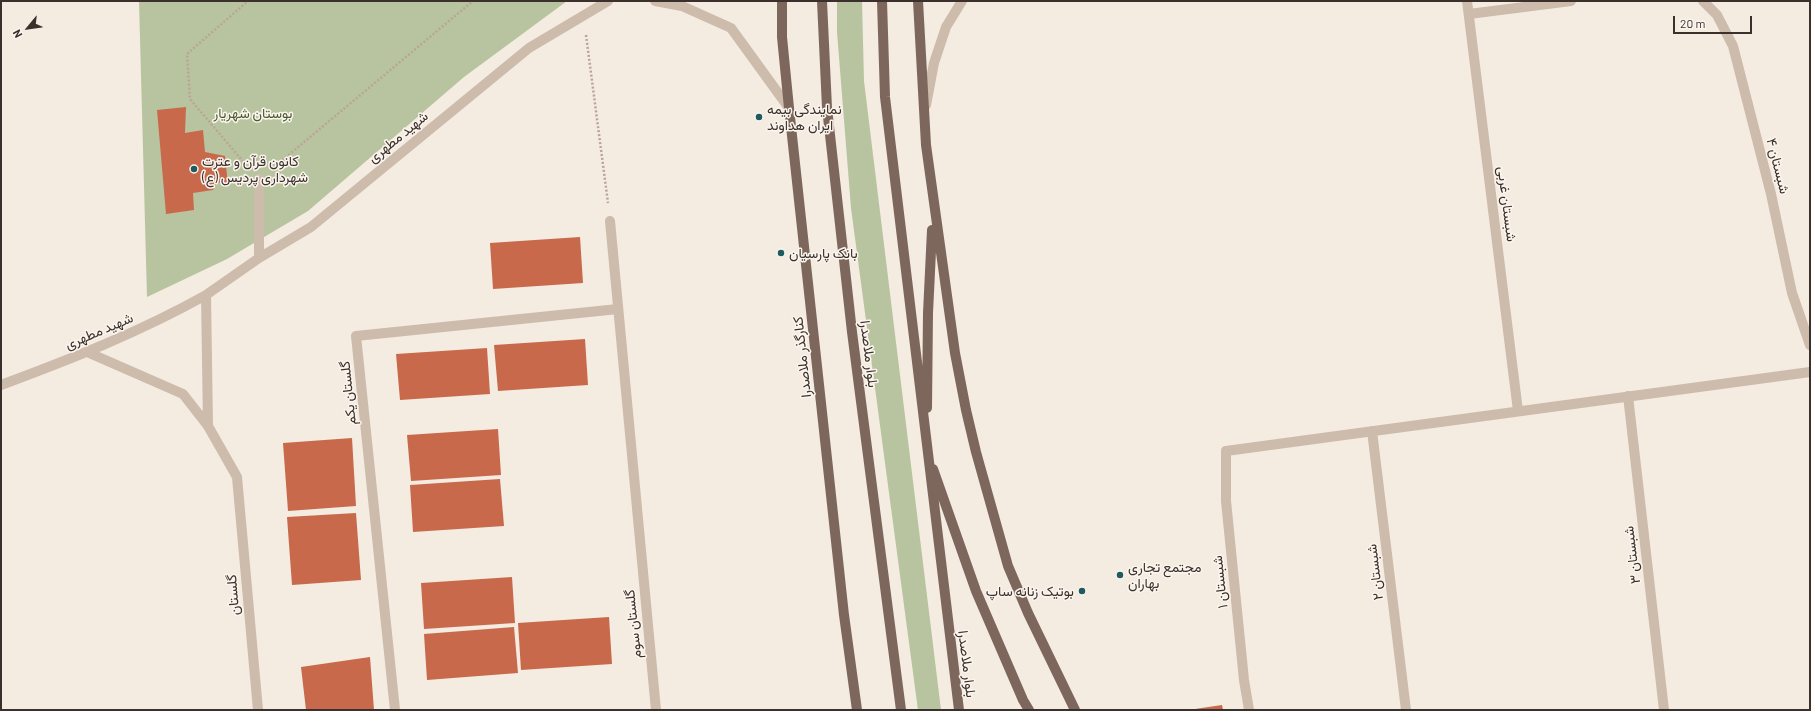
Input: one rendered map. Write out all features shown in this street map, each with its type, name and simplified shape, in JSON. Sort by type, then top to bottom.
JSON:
[{"type":"main road","name":"کنارگذر ملاصدرا","points":[[782,1],[782,37],[789,108],[844,615],[857,710]]},
{"type":"main road","name":"بلوار ملاصدرا","points":[[822,1],[827,108],[852,332],[901,710]]},
{"type":"main road","name":"بلوار ملاصدرا","points":[[882,1],[885,97],[958,710]]},
{"type":"main road","points":[[918,1],[926,145],[955,353],[967,417],[989,501],[1013,580],[1036,632],[1075,710]]},
{"type":"main road","points":[[934,206],[928,313],[926,450],[976,591],[1023,700],[1029,710]]},
{"type":"street","name":"شهید مطهری","points":[[1,385],[87,352],[171,314],[206,295],[259,258],[311,227],[529,48],[608,1]]},
{"type":"street","points":[[655,1],[682,6],[731,28],[789,108]]},
{"type":"street","points":[[924,113],[934,63],[946,27],[962,1]]},
{"type":"street","name":"شبستان غربی","points":[[1467,1],[1518,411]]},
{"type":"street","points":[[1469,14],[1571,1]]},
{"type":"street","name":"شبستان ۴","points":[[1703,1],[1717,15],[1733,46],[1771,194],[1792,293],[1810,345]]},
{"type":"street","points":[[259,179],[259,258]]},
{"type":"street","name":"گلستان سوم","points":[[610,221],[638,535],[656,710]]},
{"type":"street","points":[[206,295],[208,426]]},
{"type":"street","name":"گلستان یکم","points":[[395,710],[356,336],[618,309]]},
{"type":"street","points":[[87,352],[183,394],[208,426]]},
{"type":"street","points":[[1372,431],[1810,372]]},
{"type":"street","name":"شبستان ۳","points":[[1628,396],[1664,710]]},
{"type":"street","name":"گلستان","points":[[208,426],[237,477],[258,710]]},
{"type":"street","name":"شبستان ۱","points":[[1248,710],[1226,501],[1226,451],[1372,431]]},
{"type":"street","name":"شبستان ۲","points":[[1372,431],[1406,710]]},
{"type":"path","points":[[248,1],[187,54],[190,99],[259,179],[473,1]]},
{"type":"path","points":[[584,16],[610,221]]},
{"type":"green space","name":"بوستان شهریار","points":[[139,1],[567,1],[464,77],[308,211],[227,259],[147,297]]},
{"type":"green space","points":[[837,1],[862,1],[864,81],[941,710],[918,710],[851,208],[837,32]]},
{"type":"building","name":"کانون قرآن و عترت (ع) شهرداری پردیس","points":[[186,107],[185,133],[203,130],[205,152],[225,156],[228,185],[217,182],[213,190],[193,193],[194,210],[166,214],[157,110]]},
{"type":"building","points":[[580,237],[583,283],[493,289],[490,243]]},
{"type":"building","points":[[585,339],[588,385],[498,391],[494,345]]},
{"type":"building","points":[[487,348],[490,394],[400,400],[396,354]]},
{"type":"building","points":[[498,429],[501,475],[411,481],[407,435]]},
{"type":"building","points":[[352,438],[356,506],[288,511],[283,443]]},
{"type":"building","points":[[500,479],[504,526],[413,532],[410,485]]},
{"type":"building","points":[[356,513],[361,580],[292,585],[287,517]]},
{"type":"building","points":[[512,577],[515,623],[424,629],[421,583]]},
{"type":"building","points":[[609,617],[612,664],[521,670],[518,623]]},
{"type":"building","points":[[514,627],[518,673],[427,680],[424,634]]},
{"type":"building","points":[[370,657],[374,710],[306,710],[301,667]]},
{"type":"building","points":[[1222,705],[1223,710],[1195,710],[1195,709]]},
{"type":"place","name":"نمایندگی بیمه ایران هداوند","points":[[759,117]]},
{"type":"place","name":"کانون قرآن و عترت (ع) شهرداری پردیس","points":[[194,169]]},
{"type":"place","name":"بانک پارسیان","points":[[781,253]]},
{"type":"place","name":"مجتمع تجاری بهاران","points":[[1120,575]]},
{"type":"place","name":"بوتیک زنانه ساپ","points":[[1082,591]]}]
